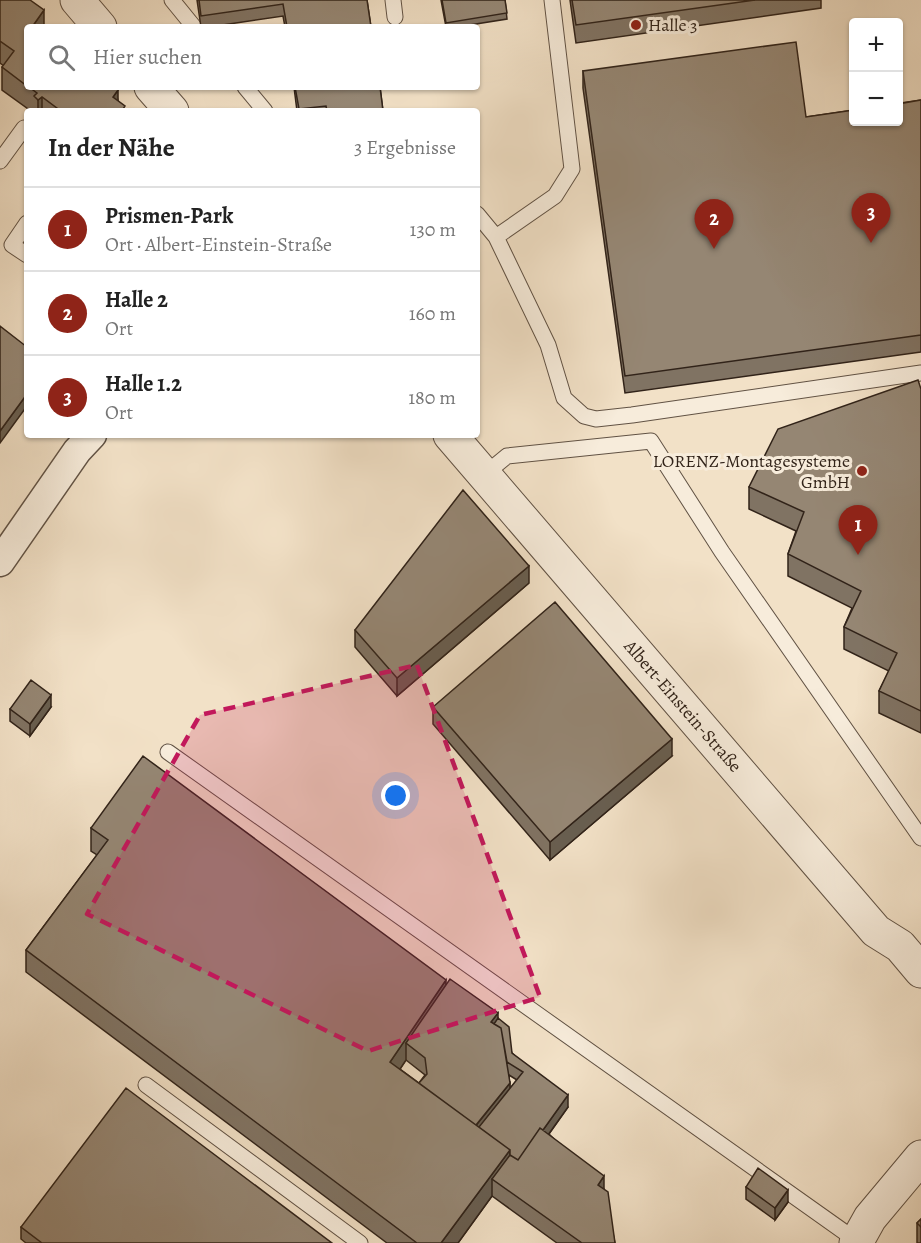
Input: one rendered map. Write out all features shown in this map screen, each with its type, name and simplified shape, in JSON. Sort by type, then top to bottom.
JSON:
[{"type":"street","points":[[76,0],[97,24]]},
{"type":"street","points":[[154,90],[170,108]]},
{"type":"street","points":[[0,562],[77,451],[89,438]]},
{"type":"street","name":"Albert-Einstein-Straße","points":[[453,438],[876,931],[900,946],[921,971]]},
{"type":"street","points":[[856,1242],[870,1218],[921,1157]]},
{"type":"lane","points":[[172,0],[192,24]]},
{"type":"lane","points":[[393,0],[395,17]]},
{"type":"lane","points":[[496,237],[555,196],[572,169],[552,0]]},
{"type":"lane","points":[[248,90],[263,108]]},
{"type":"lane","points":[[0,162],[24,128]]},
{"type":"lane","points":[[480,218],[496,237],[548,345],[564,398],[584,416],[596,419],[632,415],[921,373]]},
{"type":"lane","points":[[24,227],[12,245],[24,253]]},
{"type":"lane","points":[[484,475],[507,456],[651,441],[722,552],[921,838]]},
{"type":"lane","points":[[168,752],[856,1242]]},
{"type":"lane","points":[[146,1085],[360,1243]]},
{"type":"highlighted area","points":[[417,665],[540,997],[368,1051],[87,914],[200,715]]},
{"type":"building","points":[[0,0],[30,0],[44,10],[34,24],[24,24],[24,84],[2,67],[14,51],[0,41]]},
{"type":"building","points":[[199,0],[367,0],[371,24],[286,24],[283,4],[201,16]]},
{"type":"building","points":[[442,0],[505,0],[507,13],[446,23]]},
{"type":"building","points":[[572,0],[755,0],[576,25]]},
{"type":"building","points":[[796,42],[806,117],[849,111],[849,126],[903,126],[903,103],[921,100],[921,335],[625,376],[583,71]]},
{"type":"building","points":[[33,90],[118,90],[113,97],[125,106],[124,108],[57,108],[42,97],[38,100],[34,96],[37,93]]},
{"type":"building","points":[[296,90],[380,90],[383,108],[326,108],[326,106],[299,108]]},
{"type":"building","points":[[0,326],[24,345],[24,398],[0,431]]},
{"type":"building","points":[[918,380],[921,389],[921,711],[879,691],[897,653],[844,627],[861,591],[788,554],[804,512],[749,487],[778,429]]},
{"type":"building","points":[[463,490],[529,566],[397,678],[355,630]]},
{"type":"building","points":[[555,602],[672,739],[550,842],[433,707]]},
{"type":"building","points":[[31,680],[51,695],[30,724],[10,709]]},
{"type":"building","points":[[143,756],[446,980],[390,1062],[510,1150],[441,1243],[417,1243],[26,950],[108,840],[91,828]]},
{"type":"building","points":[[450,979],[498,1013],[491,1022],[501,1028],[510,1083],[476,1125],[419,1083],[427,1074],[425,1058],[406,1043]]},
{"type":"building","points":[[498,1018],[509,1027],[512,1053],[568,1095],[543,1130],[540,1128],[518,1160],[510,1155],[510,1150],[479,1127],[523,1072],[507,1062],[501,1028],[494,1024]]},
{"type":"building","points":[[126,1088],[332,1243],[42,1243],[21,1227]]},
{"type":"building","points":[[540,1128],[604,1176],[598,1185],[608,1192],[615,1243],[582,1243],[492,1179],[510,1155],[518,1160]]},
{"type":"building","points":[[758,1168],[788,1190],[775,1208],[746,1187]]},
{"type":"place","name":"Halle 3","points":[[636,25]]},
{"type":"place","name":"Halle 1.2","points":[[871,243]]},
{"type":"place","name":"Halle 2","points":[[714,249]]},
{"type":"place","name":"LORENZ-Montagesysteme GmbH","points":[[862,471]]},
{"type":"place","name":"Prismen-Park","points":[[858,555]]}]
